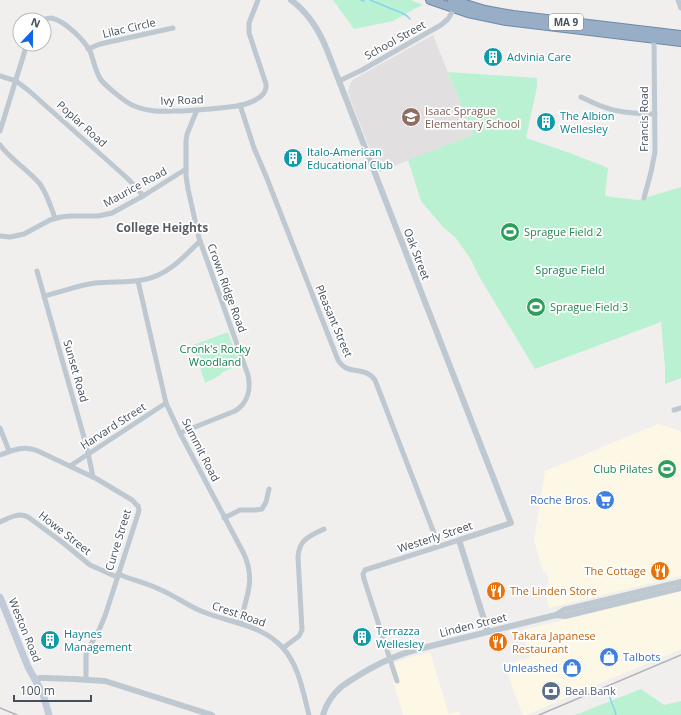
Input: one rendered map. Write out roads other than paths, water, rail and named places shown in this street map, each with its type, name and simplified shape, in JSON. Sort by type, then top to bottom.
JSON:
[{"type":"highway","name":"MA 9","points":[[430,0],[454,9],[514,23],[681,42]]},
{"type":"highway","name":"MA 9","points":[[452,0],[485,10],[513,15],[681,35]]},
{"type":"main road","name":"Weston Road","points":[[0,597],[28,667],[45,699],[49,715]]},
{"type":"street","name":"Ivy Road","points":[[52,18],[62,23],[78,36],[88,49],[101,80],[131,104],[142,109],[156,111],[233,107],[259,98],[264,94],[266,89],[266,84],[248,31],[258,0]]},
{"type":"street","name":"Oak Street","points":[[291,0],[303,10],[315,25],[324,44],[511,523]]},
{"type":"street","points":[[678,0],[681,8]]},
{"type":"street","name":"School Street","points":[[339,81],[362,70],[441,25],[454,9]]},
{"type":"street","name":"Lilac Circle","points":[[88,49],[100,44],[173,28]]},
{"type":"street","name":"Francis Road","points":[[644,198],[655,152],[654,39]]},
{"type":"street","points":[[0,132],[25,52]]},
{"type":"street","name":"Poplar Road","points":[[0,76],[16,81],[28,90],[135,185],[143,196]]},
{"type":"street","points":[[581,97],[614,110],[654,114]]},
{"type":"street","name":"Pleasant Street","points":[[240,105],[254,148],[336,357],[344,368],[366,372],[375,380],[439,546]]},
{"type":"street","name":"Crown Ridge Road","points":[[180,433],[237,409],[244,403],[249,390],[248,375],[200,241],[188,189],[186,170],[186,139],[197,110]]},
{"type":"street","points":[[0,145],[41,186],[48,199],[55,218]]},
{"type":"street","name":"Maurice Road","points":[[0,236],[10,237],[24,234],[55,218],[67,216],[107,215],[143,196],[186,170]]},
{"type":"street","points":[[44,296],[95,283],[138,281],[152,278],[171,268],[200,241]]},
{"type":"street","name":"Sunset Road","points":[[37,271],[88,454],[93,477]]},
{"type":"street","name":"Summit Road","points":[[138,281],[166,403],[180,433],[245,557],[250,572],[248,594],[240,624]]},
{"type":"street","name":"Harvard Street","points":[[70,466],[166,403]]},
{"type":"street","points":[[674,410],[681,408]]},
{"type":"street","points":[[0,428],[9,451]]},
{"type":"street","name":"Curve Street","points":[[0,455],[21,448],[33,449],[93,477],[134,501],[138,507],[138,514],[100,628],[86,652],[86,680]]},
{"type":"street","points":[[224,518],[240,510],[262,509],[269,489]]},
{"type":"street","name":"Howe Street","points":[[0,522],[19,515],[26,516],[32,519],[90,565],[118,576]]},
{"type":"street","name":"Westerly Street","points":[[390,659],[364,579],[363,574],[365,570],[511,523]]},
{"type":"street","points":[[283,648],[299,636],[302,630],[298,557],[300,547],[306,538],[324,529]]},
{"type":"street","points":[[459,540],[488,632]]},
{"type":"street","name":"Crest Road","points":[[118,576],[159,589],[203,612],[266,633],[283,648],[295,666],[309,715]]},
{"type":"street","name":"Linden Street","points":[[323,715],[332,695],[339,689],[374,666],[390,659],[416,650],[556,615],[564,610],[681,582]]},
{"type":"street","name":"Linden Street","points":[[556,615],[565,616],[681,588]]},
{"type":"street","points":[[390,659],[397,681]]},
{"type":"street","points":[[36,680],[45,678],[110,683],[212,715]]},
{"type":"waterway","points":[[370,0],[402,13],[410,19]]},
{"type":"waterway","points":[[610,697],[616,715]]},
{"type":"railway","points":[[539,715],[681,655]]},
{"type":"railway","points":[[0,708],[17,715]]},
{"type":"place","name":"Advinia Care","points":[[493,57]]},
{"type":"place","name":"Isaac Sprague Elementary School","points":[[411,117]]},
{"type":"place","name":"The Albion Wellesley","points":[[546,122]]},
{"type":"place","name":"Italo-American Educational Club","points":[[293,158]]},
{"type":"place","name":"Sprague Field 2","points":[[510,232]]},
{"type":"place","name":"Sprague Field 3","points":[[536,307]]},
{"type":"place","name":"Club Pilates","points":[[667,469]]},
{"type":"place","name":"Roche Bros.","points":[[605,500]]},
{"type":"place","name":"The Cottage","points":[[660,571]]},
{"type":"place","name":"The Linden Store","points":[[496,591]]},
{"type":"place","name":"Terrazza Wellesley","points":[[362,637]]},
{"type":"place","name":"Haynes Management","points":[[50,640]]},
{"type":"place","name":"Takara Japanese Restaurant","points":[[498,642]]},
{"type":"place","name":"Talbots","points":[[609,657]]},
{"type":"place","name":"Unleashed","points":[[572,668]]},
{"type":"place","name":"Beal Bank","points":[[551,691]]},
{"type":"district","name":"College Heights","points":[[162,228]]},
{"type":"park label","name":"Sprague Field","points":[[570,270]]},
{"type":"park label","name":"Cronk's Rocky Woodland","points":[[215,355]]}]
